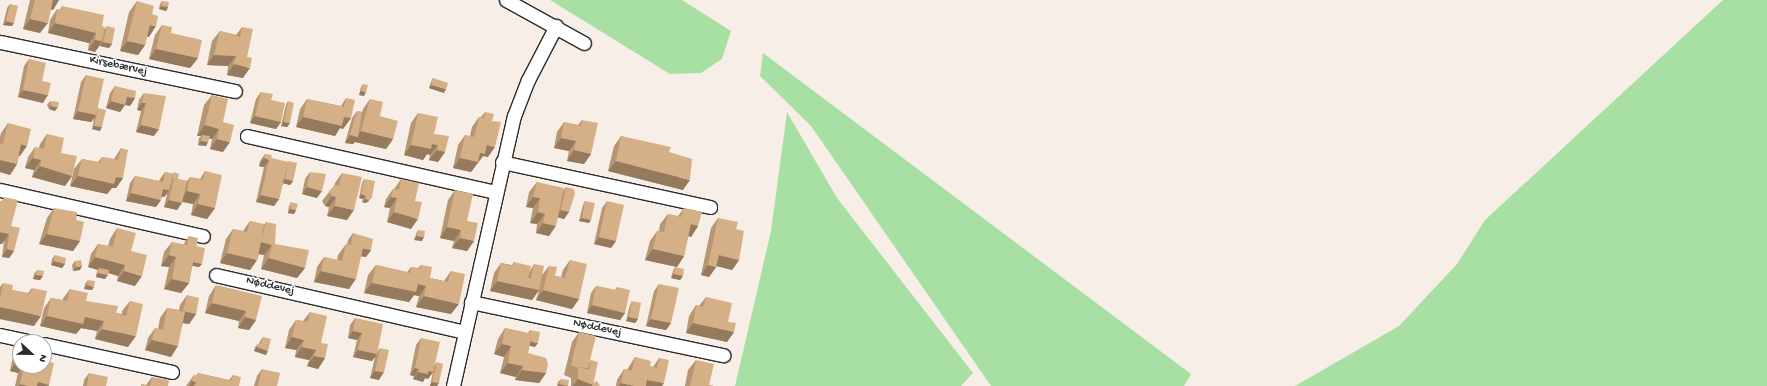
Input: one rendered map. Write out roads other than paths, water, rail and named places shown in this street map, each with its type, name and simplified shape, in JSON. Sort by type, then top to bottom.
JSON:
[{"type":"street","points":[[506,0],[556,26],[584,43]]},
{"type":"street","points":[[453,386],[502,162],[514,116],[522,94],[556,26]]},
{"type":"street","name":"Kirsebærvej","points":[[0,42],[235,91]]},
{"type":"street","points":[[248,136],[496,192]]},
{"type":"street","points":[[502,162],[710,207]]},
{"type":"street","points":[[0,190],[203,236]]},
{"type":"street","name":"Nøddevej","points":[[216,275],[465,332]]},
{"type":"street","name":"Nøddevej","points":[[471,302],[723,355]]},
{"type":"street","points":[[0,335],[12,337]]},
{"type":"street","points":[[52,346],[172,372]]}]
